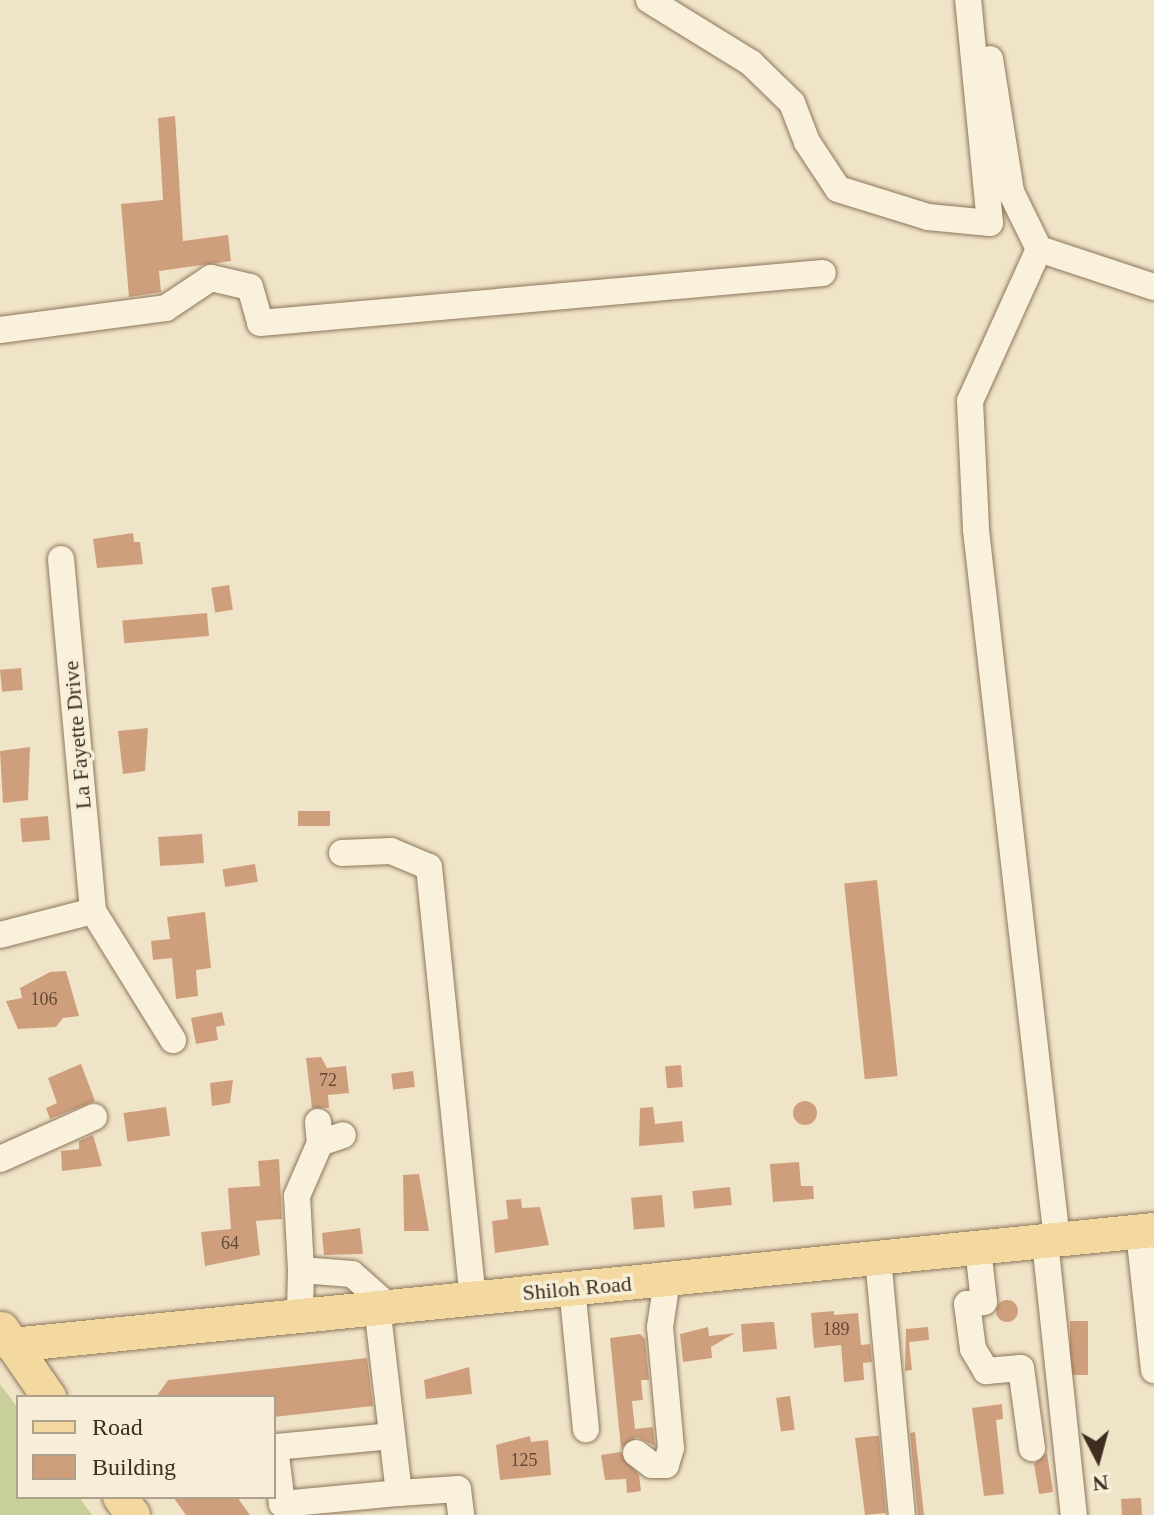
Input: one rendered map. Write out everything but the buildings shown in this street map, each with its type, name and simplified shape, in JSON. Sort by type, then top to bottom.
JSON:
[{"type":"main road","name":"Shiloh Road","points":[[4,1339],[653,1281],[1146,1231]]},
{"type":"main road","points":[[4,1339],[47,1395]]},
{"type":"street","points":[[649,0],[751,63],[792,103],[807,142],[838,189],[928,217],[990,223],[968,0]]},
{"type":"street","points":[[985,0],[1011,192],[1039,249],[1154,287]]},
{"type":"street","points":[[1039,249],[970,401],[976,530],[1051,1241],[1074,1515]]},
{"type":"street","points":[[0,330],[166,308],[211,278],[250,287],[260,323],[823,273]]},
{"type":"street","name":"La Fayette Drive","points":[[61,559],[93,911],[173,1040]]},
{"type":"street","points":[[342,853],[391,851],[429,867],[473,1297]]},
{"type":"street","points":[[0,935],[93,911]]},
{"type":"street","points":[[0,1159],[94,1117]]},
{"type":"street","points":[[300,1313],[297,1196],[327,1133]]},
{"type":"street","points":[[1146,1231],[1154,1370]]},
{"type":"street","points":[[978,1248],[984,1302],[967,1304],[973,1349],[986,1371],[1021,1368],[1032,1448]]},
{"type":"street","points":[[878,1258],[902,1515]]},
{"type":"street","points":[[301,1270],[352,1274],[382,1305],[392,1436],[409,1500]]},
{"type":"street","points":[[636,1453],[652,1465],[666,1465],[671,1448],[660,1327],[647,1315],[653,1281]]},
{"type":"street","points":[[572,1287],[586,1429]]},
{"type":"street","points":[[276,1447],[392,1436]]},
{"type":"street","points":[[276,1455],[282,1504],[409,1500],[458,1489],[461,1515]]},
{"type":"green space","points":[[0,1384],[16,1405],[16,1499],[80,1499],[92,1515],[0,1515]]}]
